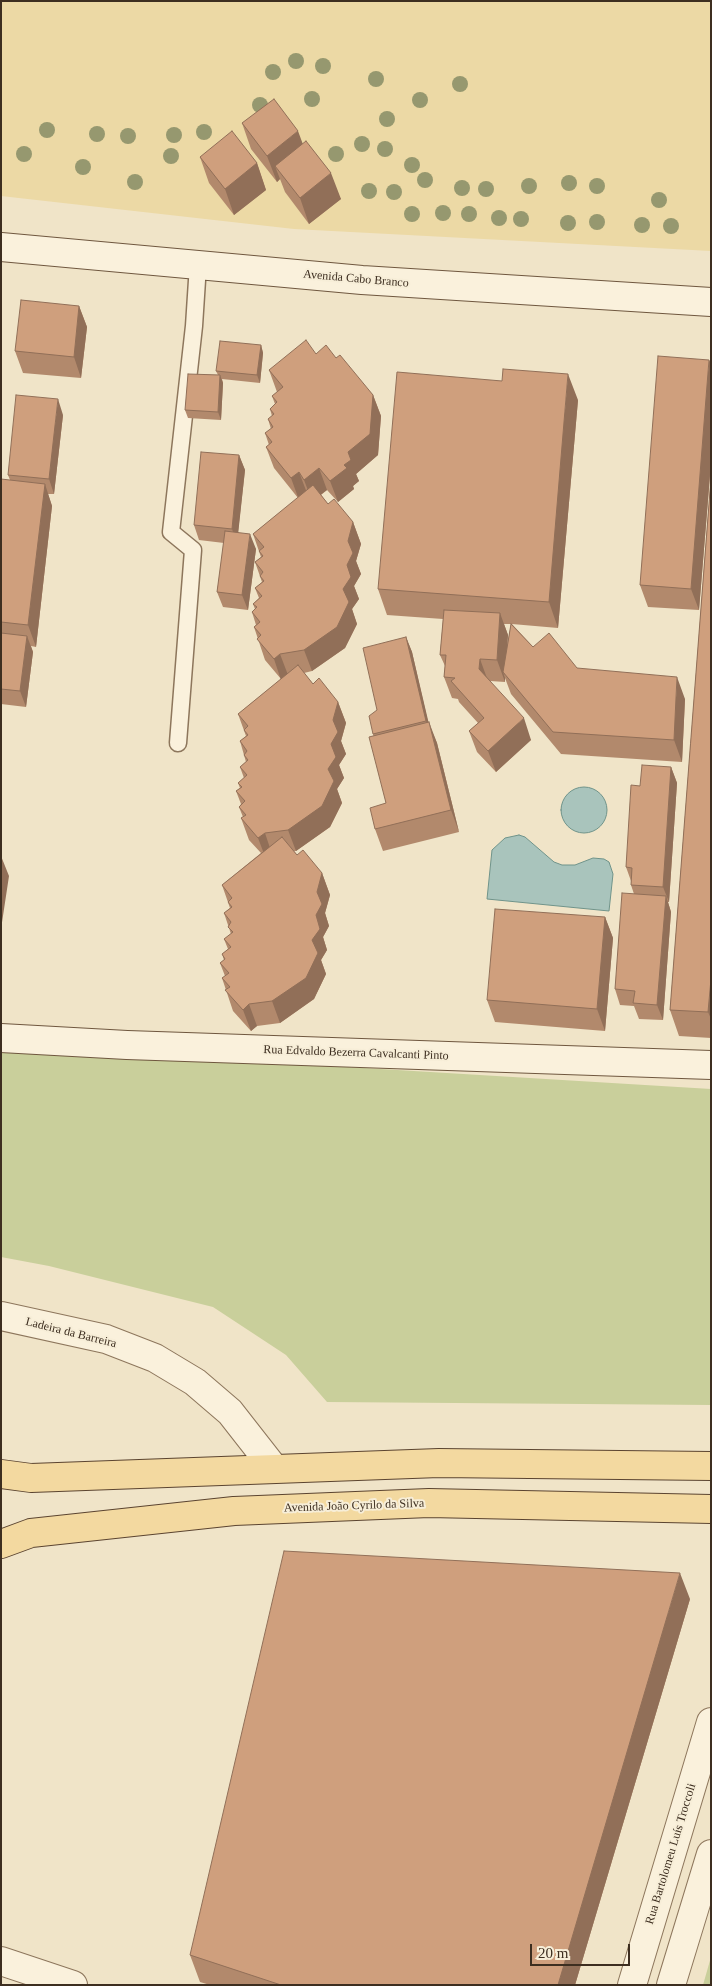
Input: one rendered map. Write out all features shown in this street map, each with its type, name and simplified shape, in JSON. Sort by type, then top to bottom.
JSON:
[{"type":"main road","name":"Avenida Cabo Branco","points":[[1,247],[362,280],[711,302]]},
{"type":"main road","name":"Rua Edvaldo Bezerra Cavalcanti Pinto","points":[[1,1038],[127,1046],[711,1065]]},
{"type":"main road","name":"Ladeira da Barreira","points":[[1,1316],[106,1339],[155,1358],[195,1382],[230,1412],[273,1468]]},
{"type":"main road","points":[[1,1474],[31,1478],[439,1463],[711,1466]]},
{"type":"main road","name":"Avenida João Cyrilo da Silva","points":[[1,1544],[31,1533],[234,1511],[429,1503],[711,1509]]},
{"type":"main road","name":"Rua Bartolomeu Luís Troccoli","points":[[632,1985],[711,1722]]},
{"type":"main road","points":[[671,1985],[711,1854]]},
{"type":"main road","points":[[1,1962],[73,1985]]},
{"type":"lane","points":[[178,743],[193,550],[171,532],[194,326],[198,265]]},
{"type":"green space","points":[[1,1046],[711,1089],[711,1405],[327,1402],[286,1355],[213,1307],[49,1266],[1,1257]]},
{"type":"green space","points":[[711,1957],[711,1985],[703,1985]]},
{"type":"sand","points":[[1,1],[711,1],[711,251],[294,229],[1,196]]},
{"type":"water","points":[[579,787],[589,787],[603,797],[607,810],[603,823],[597,829],[589,833],[579,833],[565,823],[561,815],[561,805],[571,791]]},
{"type":"water","points":[[519,835],[525,837],[554,862],[562,865],[575,865],[593,858],[604,859],[609,862],[613,874],[609,911],[487,899],[492,850],[505,838]]},
{"type":"building","points":[[274,99],[298,131],[267,156],[242,123]]},
{"type":"building","points":[[232,131],[257,163],[225,189],[200,157]]},
{"type":"building","points":[[306,141],[331,173],[300,198],[275,166]]},
{"type":"building","points":[[21,300],[79,306],[74,357],[15,351]]},
{"type":"building","points":[[306,340],[316,354],[326,345],[336,358],[340,355],[373,395],[370,434],[348,452],[351,460],[344,465],[347,468],[330,481],[319,468],[304,480],[299,472],[291,478],[266,447],[272,442],[265,433],[273,427],[268,419],[274,414],[270,409],[277,402],[272,396],[283,387],[269,370]]},
{"type":"building","points":[[220,341],[261,345],[257,375],[216,371]]},
{"type":"building","points":[[658,356],[709,360],[691,589],[640,585]]},
{"type":"building","points":[[503,369],[568,374],[549,602],[378,589],[397,372],[502,381]]},
{"type":"building","points":[[188,374],[220,375],[218,412],[185,410]]},
{"type":"building","points":[[16,395],[58,399],[49,479],[8,475]]},
{"type":"building","points":[[201,452],[239,455],[232,529],[194,525]]},
{"type":"building","points":[[711,478],[711,979],[708,1012],[670,1010]]},
{"type":"building","points":[[1,479],[45,484],[28,625],[1,622]]},
{"type":"building","points":[[313,485],[328,504],[334,499],[353,522],[348,541],[353,553],[347,565],[351,577],[343,589],[349,602],[337,627],[304,650],[280,654],[274,659],[257,639],[261,635],[254,627],[260,622],[252,612],[257,607],[253,604],[262,596],[255,588],[264,581],[260,576],[263,572],[255,562],[263,556],[259,551],[264,547],[253,534]]},
{"type":"building","points":[[225,531],[250,534],[242,595],[217,592]]},
{"type":"building","points":[[444,610],[500,613],[497,660],[480,659],[479,669],[524,718],[488,751],[469,731],[484,718],[451,681],[455,678],[444,677],[446,655],[440,655]]},
{"type":"building","points":[[511,624],[533,647],[549,633],[577,668],[677,677],[674,740],[553,732],[503,672]]},
{"type":"building","points":[[1,633],[27,636],[20,691],[1,689]]},
{"type":"building","points":[[406,637],[426,721],[373,734],[369,716],[377,710],[363,648]]},
{"type":"building","points":[[298,665],[313,684],[319,678],[338,702],[333,720],[338,732],[331,744],[336,757],[328,769],[334,781],[322,806],[288,830],[265,833],[258,838],[241,818],[246,815],[239,807],[245,801],[236,791],[242,787],[238,783],[247,775],[240,767],[248,760],[244,755],[247,751],[240,741],[248,735],[244,730],[248,726],[238,714]]},
{"type":"building","points":[[429,722],[451,810],[375,829],[370,808],[386,803],[369,737]]},
{"type":"building","points":[[642,765],[671,767],[663,887],[631,885],[632,868],[626,867],[631,785],[640,786]]},
{"type":"building","points":[[282,837],[297,855],[303,850],[322,873],[317,892],[322,904],[316,915],[320,929],[312,940],[318,953],[306,978],[272,1001],[249,1004],[243,1010],[225,990],[230,987],[222,978],[229,973],[220,963],[225,959],[222,954],[231,947],[224,939],[233,932],[228,927],[231,922],[224,913],[232,907],[228,902],[232,898],[222,885]]},
{"type":"building","points":[[622,893],[666,896],[657,1005],[633,1003],[635,991],[615,989]]},
{"type":"building","points":[[495,909],[605,917],[597,1009],[487,1000]]},
{"type":"building","points":[[284,1551],[680,1573],[558,1985],[281,1985],[190,1955]]}]
